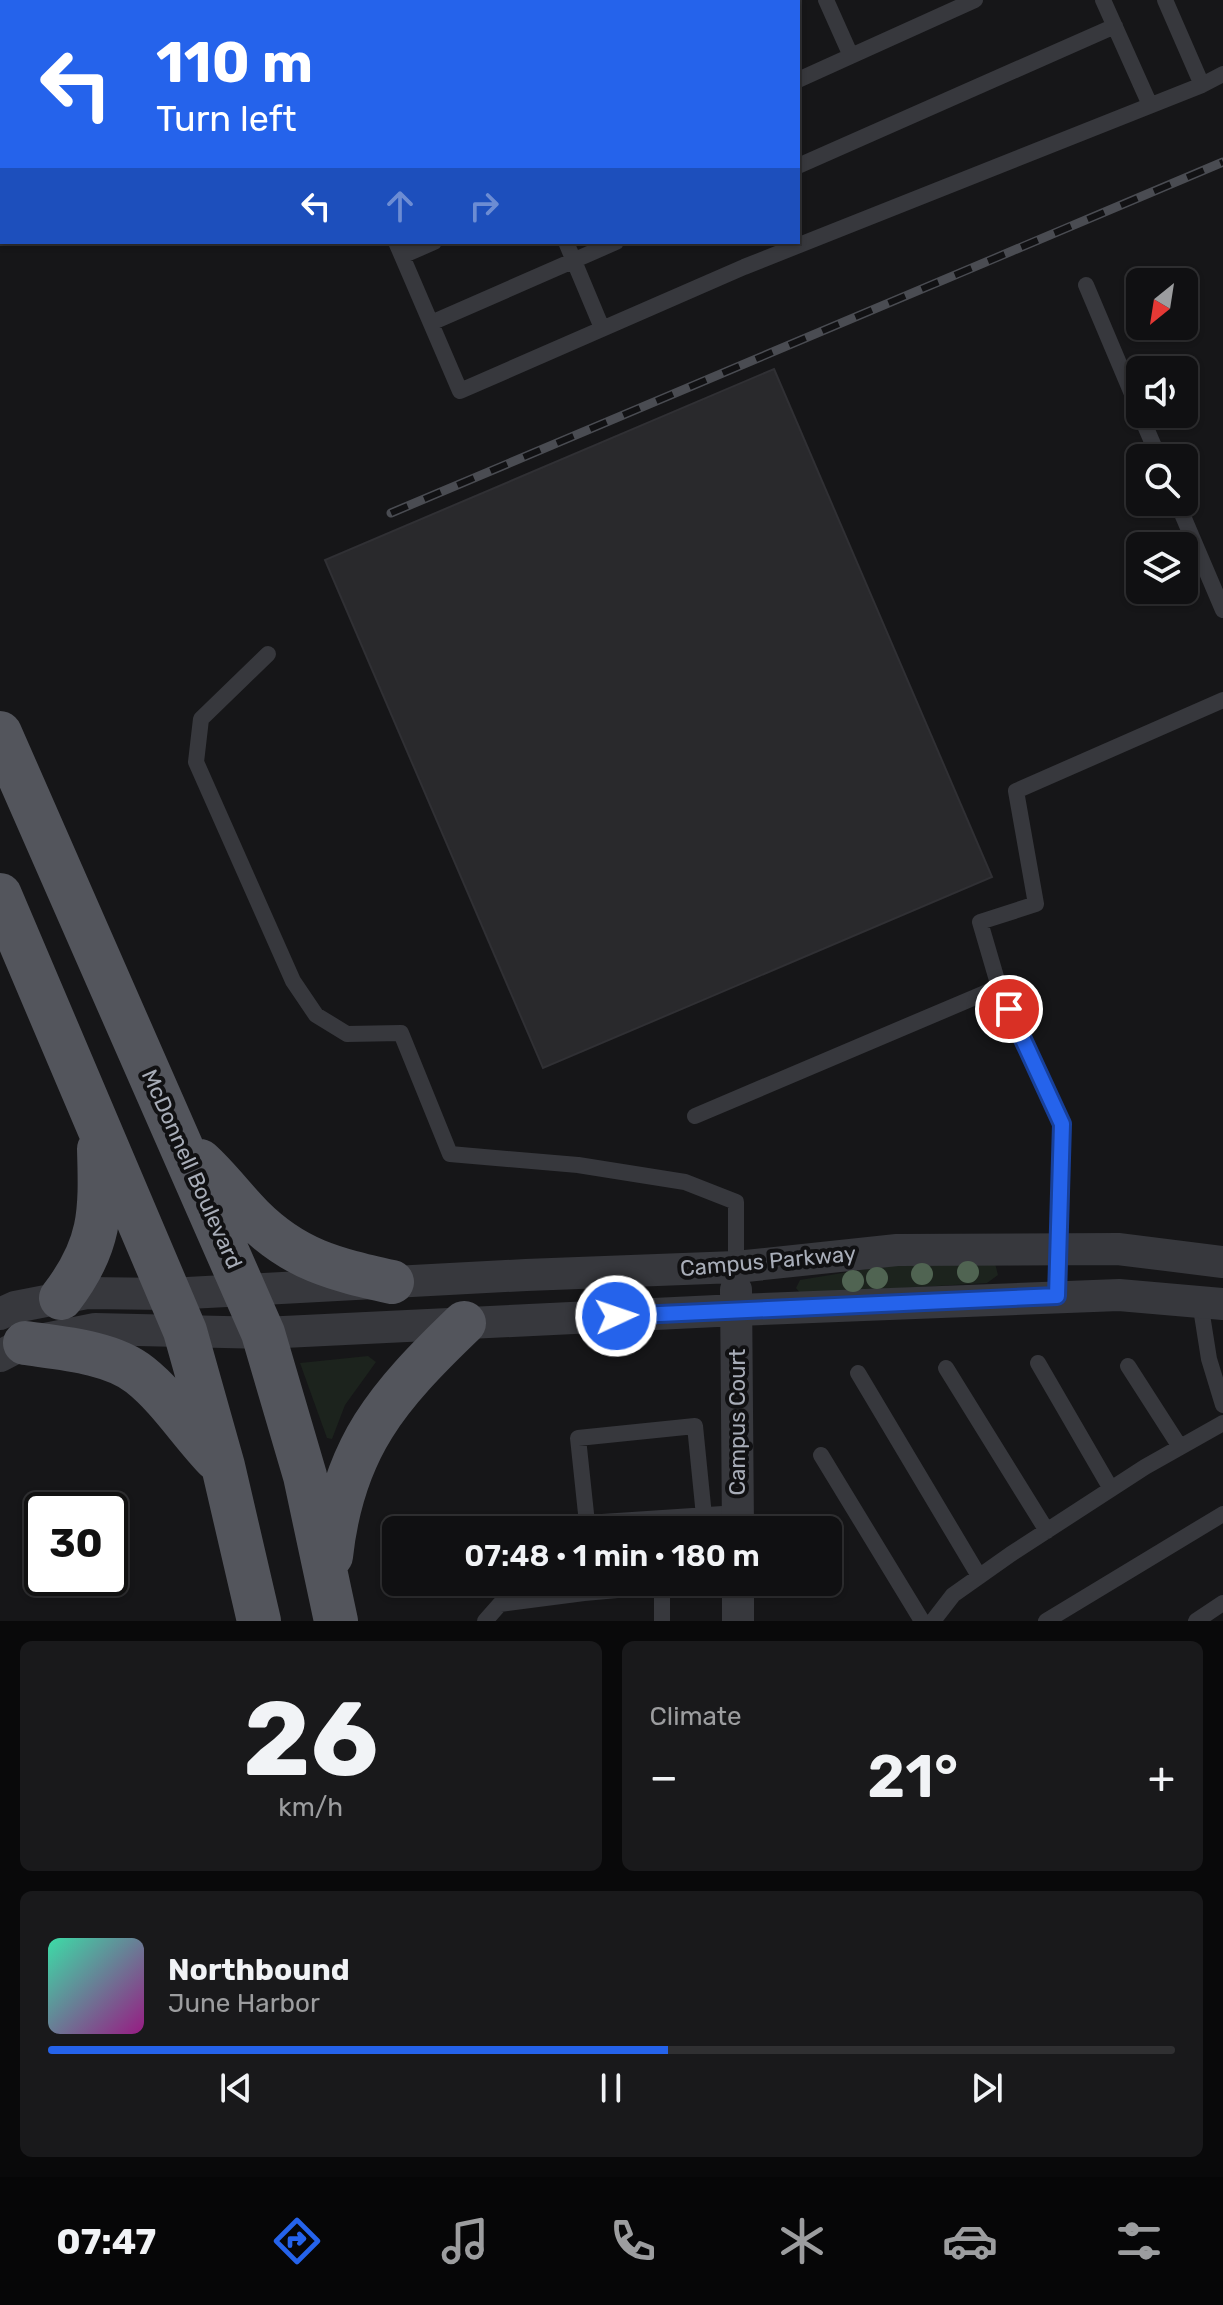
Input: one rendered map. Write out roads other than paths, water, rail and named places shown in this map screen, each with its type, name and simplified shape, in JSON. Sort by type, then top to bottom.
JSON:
[{"type":"main road","name":"McDonnell Boulevard","points":[[0,733],[263,1333],[305,1476],[332,1602]]},
{"type":"main road","points":[[0,895],[177,1313],[223,1466],[259,1621]]},
{"type":"main road","points":[[61,1298],[76,1279],[93,1247],[101,1203],[98,1127]]},
{"type":"main road","points":[[181,1146],[203,1163],[255,1220],[296,1253],[333,1269],[392,1282]]},
{"type":"main road","points":[[332,1602],[335,1515],[357,1454],[402,1386],[464,1323]]},
{"type":"main road","points":[[8,1338],[87,1352],[138,1373],[223,1466]]},
{"type":"street","name":"Campus Parkway","points":[[177,1313],[245,1290],[736,1267],[897,1250],[1118,1249],[1223,1262]]},
{"type":"street","name":"Campus Court","points":[[736,1267],[738,1516]]},
{"type":"street","points":[[87,1293],[177,1313],[95,1329],[8,1338],[15,1307],[87,1293]]},
{"type":"street","name":"Campus Parkway","points":[[177,1313],[263,1333],[1057,1296],[1119,1295],[1211,1303]]},
{"type":"street","points":[[738,1596],[738,1621]]},
{"type":"lane","points":[[826,0],[851,56]]},
{"type":"lane","points":[[800,79],[975,0]]},
{"type":"lane","points":[[1103,0],[1150,105]]},
{"type":"lane","points":[[1165,0],[1202,85]]},
{"type":"lane","points":[[800,165],[1115,26]]},
{"type":"lane","points":[[424,244],[399,249],[460,391],[744,267],[1223,74]]},
{"type":"lane","points":[[567,244],[602,328]]},
{"type":"lane","points":[[431,323],[611,244]]},
{"type":"lane","points":[[1086,285],[1126,381]]},
{"type":"lane","points":[[1183,516],[1223,610]]},
{"type":"lane","points":[[268,654],[201,719],[196,762],[293,981],[316,1015],[347,1034],[401,1033],[450,1154],[578,1165],[685,1182],[736,1202],[736,1267]]},
{"type":"lane","points":[[1057,1296],[1062,1124],[999,987],[980,922],[1036,904],[1016,791],[1223,700]]},
{"type":"lane","points":[[695,1116],[999,987]]},
{"type":"lane","points":[[1211,1303],[1209,1359],[1223,1405]]},
{"type":"lane","points":[[1038,1363],[1111,1489]]},
{"type":"lane","points":[[1128,1366],[1180,1447]]},
{"type":"lane","points":[[946,1368],[1047,1531]]},
{"type":"lane","points":[[858,1373],[979,1576]]},
{"type":"lane","points":[[933,1621],[953,1595],[979,1576],[1111,1489],[1223,1423]]},
{"type":"lane","points":[[695,1426],[704,1516],[587,1523],[578,1438],[695,1426]]},
{"type":"lane","points":[[821,1455],[922,1621]]},
{"type":"lane","points":[[1046,1621],[1223,1514]]},
{"type":"lane","points":[[485,1621],[500,1604],[572,1596]]},
{"type":"lane","points":[[662,1596],[662,1621]]},
{"type":"lane","points":[[1196,1621],[1223,1603]]},
{"type":"railway","points":[[391,513],[1223,162]]}]
